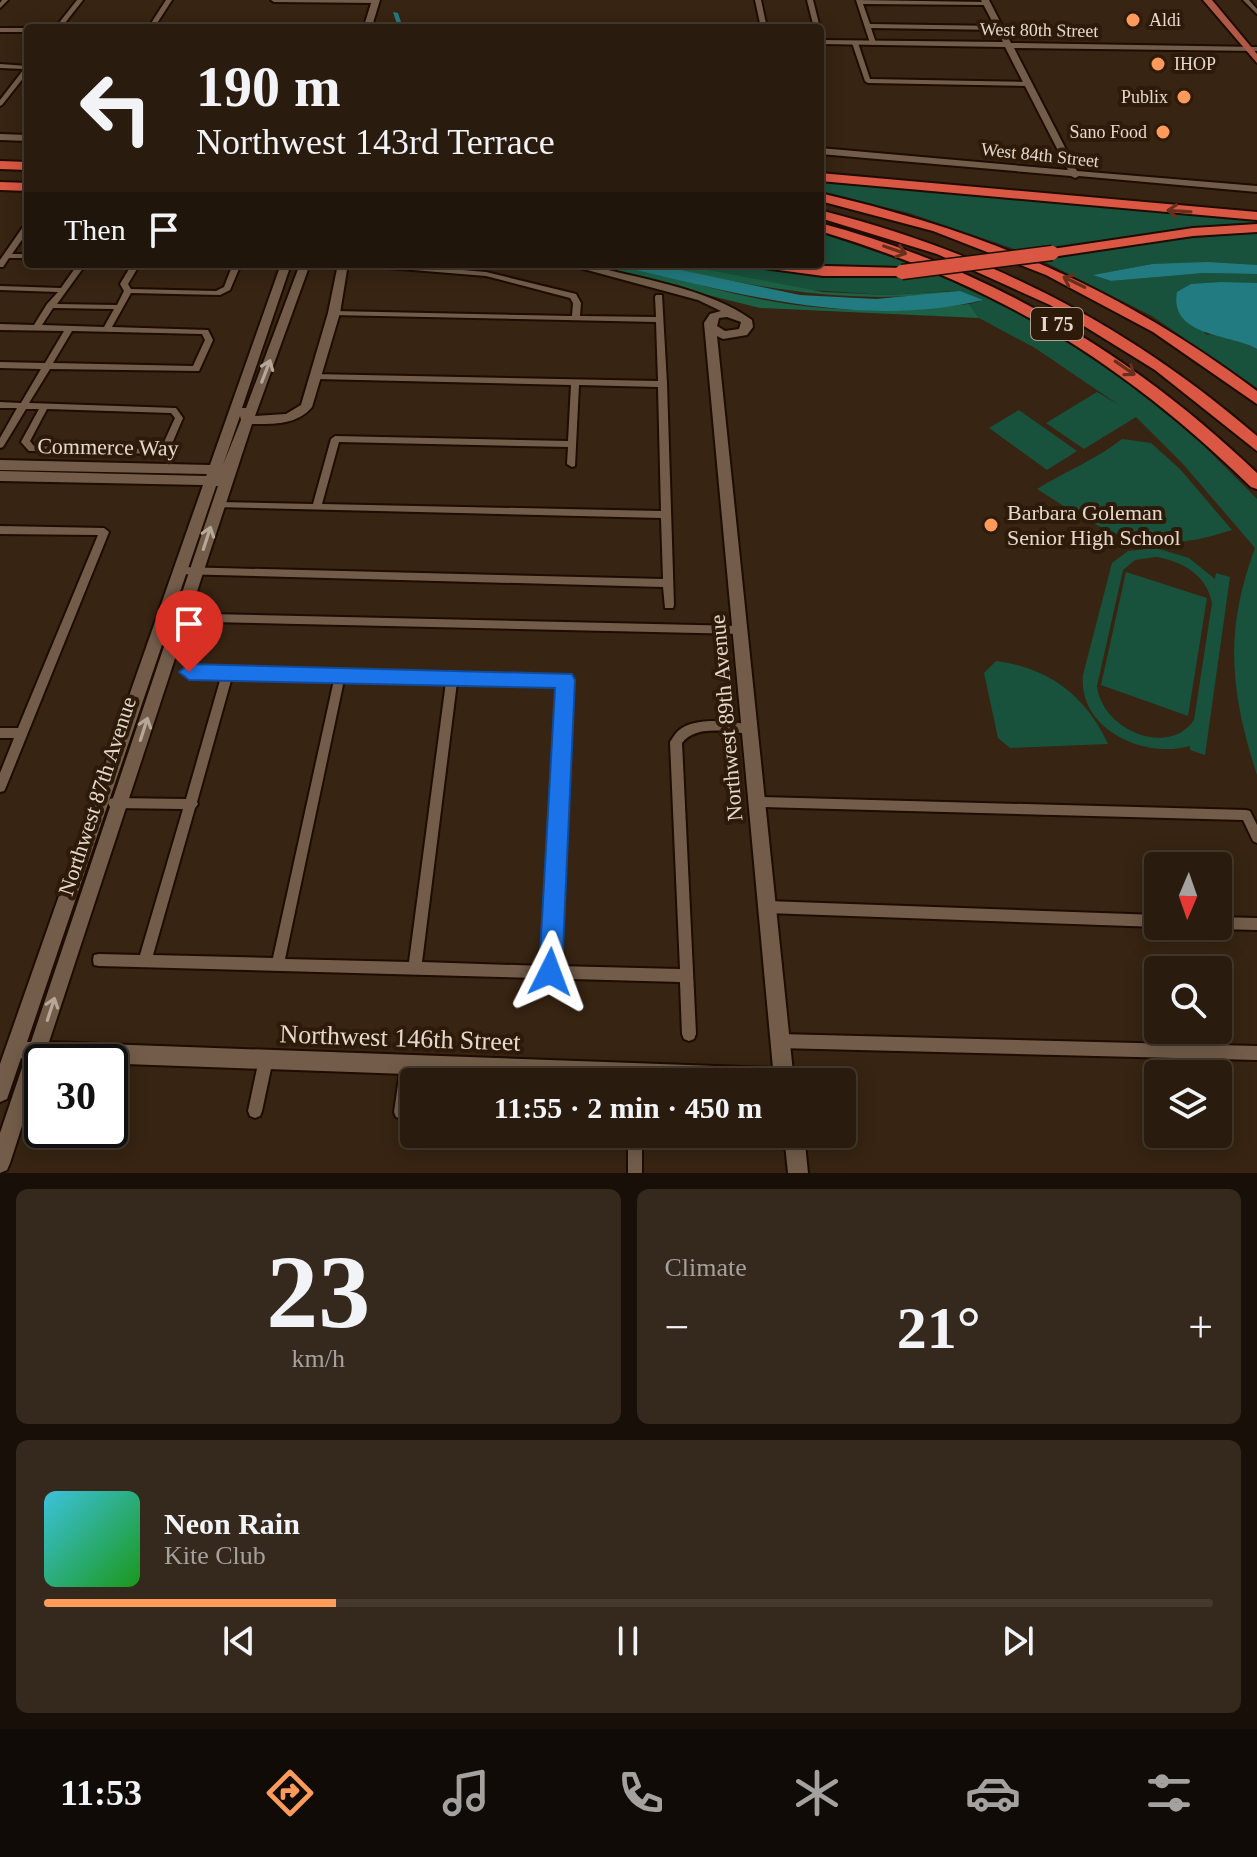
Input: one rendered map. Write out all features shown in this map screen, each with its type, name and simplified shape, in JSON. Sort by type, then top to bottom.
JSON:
[{"type":"highway","points":[[0,165],[24,166]]},
{"type":"highway","points":[[0,176],[24,176]]},
{"type":"highway","points":[[824,177],[1257,216]]},
{"type":"highway","points":[[0,186],[24,187]]},
{"type":"highway","name":"I 75","points":[[824,198],[955,233],[1053,272],[1147,322],[1257,399]]},
{"type":"highway","points":[[824,210],[926,238],[1047,289],[1149,348],[1257,432]]},
{"type":"highway","points":[[824,216],[941,251],[1059,304],[1162,367],[1257,445]]},
{"type":"highway","name":"I 75","points":[[824,228],[944,268],[1062,327],[1156,391],[1257,483]]},
{"type":"highway","points":[[794,268],[823,272],[902,272],[1178,234],[1257,228]]},
{"type":"main road","points":[[1207,0],[1254,49]]},
{"type":"main road","points":[[1215,0],[1254,49],[1257,60]]},
{"type":"street","points":[[0,6],[5,0]]},
{"type":"street","points":[[61,24],[80,0]]},
{"type":"street","points":[[154,24],[169,0]]},
{"type":"street","points":[[274,0],[376,1],[369,24]]},
{"type":"street","points":[[758,0],[763,24]]},
{"type":"street","points":[[810,0],[816,24]]},
{"type":"street","points":[[1246,0],[1257,12]]},
{"type":"street","points":[[873,43],[859,1],[986,2],[1075,175]]},
{"type":"street","points":[[868,26],[999,28]]},
{"type":"street","points":[[0,30],[24,30]]},
{"type":"street","name":"West 80th Street","points":[[824,42],[1254,49]]},
{"type":"street","points":[[855,43],[868,81],[1028,84]]},
{"type":"street","points":[[0,66],[24,68]]},
{"type":"street","points":[[0,104],[24,73]]},
{"type":"street","points":[[0,137],[24,138]]},
{"type":"street","name":"West 84th Street","points":[[824,151],[1257,189]]},
{"type":"street","points":[[0,265],[24,232]]},
{"type":"street","points":[[7,256],[24,256]]},
{"type":"street","points":[[36,328],[60,290],[71,283],[80,268]]},
{"type":"street","points":[[128,291],[124,284],[134,268]]},
{"type":"street","points":[[128,291],[223,291],[235,268]]},
{"type":"street","name":"Northwest 87th Avenue","points":[[0,1092],[285,268]]},
{"type":"street","name":"Northwest 87th Avenue","points":[[39,1044],[218,505],[304,268]]},
{"type":"street","points":[[247,379],[243,410],[247,420],[285,419],[301,413],[316,376],[334,313],[342,268]]},
{"type":"street","points":[[403,268],[510,279],[573,296],[577,303],[576,318]]},
{"type":"street","points":[[586,268],[702,298],[734,313],[747,323],[746,330],[722,340],[714,350]]},
{"type":"street","points":[[0,288],[60,290]]},
{"type":"street","points":[[107,329],[128,291]]},
{"type":"street","points":[[659,297],[669,605]]},
{"type":"street","name":"Northwest 89th Avenue","points":[[702,298],[713,306],[711,321],[782,1068]]},
{"type":"street","points":[[50,306],[119,307]]},
{"type":"street","points":[[334,313],[660,320]]},
{"type":"street","points":[[734,313],[718,314],[711,321],[717,333],[734,336]]},
{"type":"street","points":[[0,327],[205,332],[209,335],[196,369],[0,365]]},
{"type":"street","points":[[0,445],[69,329]]},
{"type":"street","points":[[316,376],[663,384]]},
{"type":"street","points":[[572,464],[575,382]]},
{"type":"street","points":[[1,406],[45,406],[173,410],[178,414],[168,444],[154,452],[27,446],[25,442],[45,406]]},
{"type":"street","points":[[317,506],[335,439],[572,444]]},
{"type":"street","name":"Commerce Way","points":[[0,465],[213,475]]},
{"type":"street","points":[[213,475],[228,476]]},
{"type":"street","name":"Commerce Way","points":[[0,476],[213,475]]},
{"type":"street","points":[[218,505],[667,515]]},
{"type":"street","points":[[0,530],[104,532],[0,787]]},
{"type":"street","points":[[180,571],[668,583]]},
{"type":"street","points":[[164,617],[742,630]]},
{"type":"street","points":[[189,672],[565,680],[550,972]]},
{"type":"street","points":[[145,961],[228,673]]},
{"type":"street","points":[[278,963],[340,675]]},
{"type":"street","points":[[415,967],[452,677]]},
{"type":"street","points":[[689,1034],[676,742],[681,732],[690,727],[750,729]]},
{"type":"street","points":[[0,733],[22,733]]},
{"type":"street","points":[[758,802],[1246,815],[1257,837]]},
{"type":"street","points":[[100,803],[192,804]]},
{"type":"street","points":[[767,907],[1144,920]]},
{"type":"street","points":[[1232,923],[1257,924]]},
{"type":"street","points":[[99,960],[687,976]]},
{"type":"street","points":[[779,1041],[1257,1053]]},
{"type":"street","name":"Northwest 146th Street","points":[[14,1050],[24,1050]]},
{"type":"street","name":"Northwest 146th Street","points":[[128,1053],[478,1068]]},
{"type":"street","points":[[255,1111],[266,1059]]},
{"type":"street","points":[[407,1068],[408,1064]]},
{"type":"street","name":"Northwest 87th Avenue","points":[[0,1163],[24,1090]]},
{"type":"street","points":[[635,1148],[635,1173]]},
{"type":"street","points":[[795,1148],[798,1173]]},
{"type":"green space","points":[[824,180],[1257,219],[1257,224],[1189,229],[1026,253],[909,213],[824,192]]},
{"type":"green space","points":[[1257,233],[1257,265],[1152,264],[1094,275],[1111,281],[1204,273],[1257,274],[1257,283],[1191,284],[1205,334],[1232,338],[1257,349],[1257,388],[1152,316],[1039,259],[1179,239]]},
{"type":"green space","points":[[824,234],[921,267],[881,270],[824,266]]},
{"type":"green space","points":[[599,268],[625,268],[750,297],[831,309],[914,309],[969,304],[979,318],[760,308]]},
{"type":"green space","points":[[671,268],[698,268],[823,292],[886,295],[960,291],[882,297],[844,296],[730,281]]},
{"type":"green space","points":[[696,268],[773,268],[844,277],[937,274],[1024,314],[1097,358],[1181,423],[1257,499],[1257,775],[1241,716],[1234,662],[1238,607],[1255,548],[1183,464],[1136,417],[1084,449],[1046,423],[1097,392],[1119,405],[1035,348],[979,318],[969,304],[981,301],[954,291],[886,295],[797,289]]},
{"type":"green space","points":[[1019,410],[1077,451],[1047,470],[989,428]]},
{"type":"green space","points":[[1122,439],[1151,443],[1180,469],[1232,530],[1174,542],[1129,538],[1086,519],[1037,489]]},
{"type":"green space","points":[[1156,548],[1189,558],[1215,579],[1216,573],[1230,577],[1205,755],[1190,750],[1190,746],[1154,748],[1118,736],[1091,711],[1084,694],[1083,675],[1112,563],[1128,551]],"holes":[[[1166,559],[1184,566],[1199,577],[1212,603],[1194,720],[1182,731],[1168,737],[1152,737],[1137,733],[1110,715],[1101,701],[1097,686],[1123,570],[1135,560]]]},
{"type":"green space","points":[[1126,572],[1207,598],[1188,716],[1101,685]]},
{"type":"green space","points":[[996,661],[1033,670],[1064,687],[1089,712],[1108,744],[1010,748],[998,738],[984,673]]},
{"type":"water","points":[[1207,262],[1257,265],[1257,274],[1204,273],[1111,281],[1093,275],[1152,264]]},
{"type":"water","points":[[628,268],[672,268],[800,295],[876,299],[960,291],[983,300],[936,308],[889,311],[842,309],[796,304]]},
{"type":"water","points":[[1257,283],[1257,349],[1204,332],[1182,318],[1177,307],[1177,292],[1191,284]]},
{"type":"waterway","points":[[395,13],[400,24]]},
{"type":"place","name":"Aldi","points":[[1133,20]]},
{"type":"place","name":"IHOP","points":[[1158,64]]},
{"type":"place","name":"Publix","points":[[1184,97]]},
{"type":"place","name":"Sano Food","points":[[1163,132]]},
{"type":"place","name":"Barbara Goleman Senior High School","points":[[991,525]]},
{"type":"route","points":[[189,672],[565,680],[550,972]]}]
